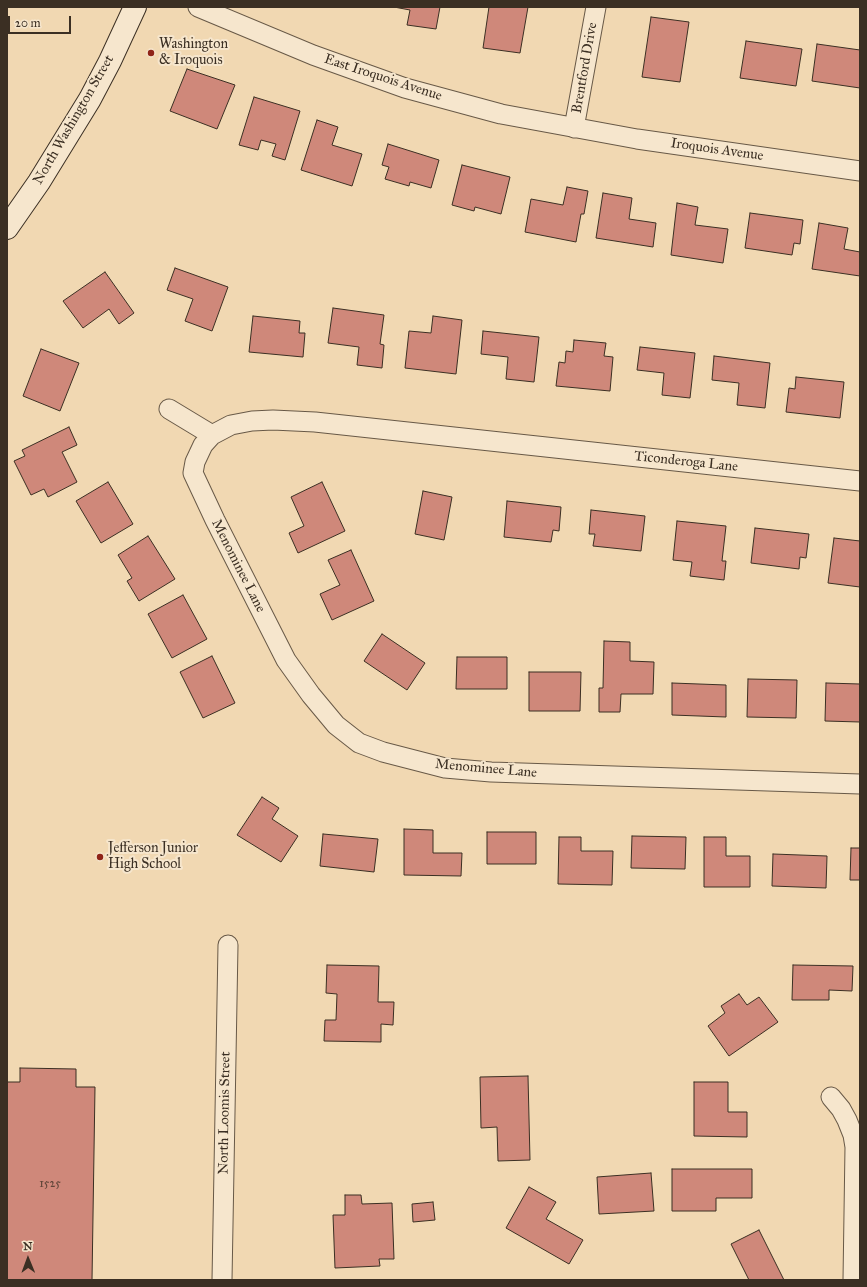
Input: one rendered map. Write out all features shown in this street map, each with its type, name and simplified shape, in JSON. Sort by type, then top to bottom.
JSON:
[{"type":"main road","name":"North Washington Street","points":[[7,228],[39,182],[90,99],[110,61],[135,7]]},
{"type":"street","name":"East Iroquois Avenue","points":[[198,7],[313,55],[405,88],[501,114],[574,128]]},
{"type":"street","name":"Brentford Drive","points":[[574,128],[596,7]]},
{"type":"street","name":"Iroquois Avenue","points":[[574,128],[860,171]]},
{"type":"street","points":[[170,409],[212,435]]},
{"type":"street","name":"Menominee Lane","points":[[511,443],[315,422],[273,420],[252,421],[231,425],[212,435],[203,445],[195,462],[193,473],[215,520],[286,660],[311,695],[336,725],[359,743],[383,752],[445,768],[492,772],[860,784]]},
{"type":"street","name":"Ticonderoga Lane","points":[[511,443],[860,481]]},
{"type":"street","name":"North Loomis Street","points":[[222,1280],[228,945]]},
{"type":"street","points":[[831,1098],[841,1109],[847,1120],[853,1135],[855,1147],[853,1280]]},
{"type":"building","points":[[394,7],[440,7],[436,29],[407,25],[410,10]]},
{"type":"building","points":[[489,7],[528,7],[520,53],[483,48]]},
{"type":"building","points":[[651,17],[689,22],[680,82],[642,77]]},
{"type":"building","points":[[746,41],[802,49],[796,86],[740,78]]},
{"type":"building","points":[[817,44],[860,50],[860,88],[812,81]]},
{"type":"building","points":[[187,69],[235,85],[217,129],[170,111]]},
{"type":"building","points":[[254,97],[300,111],[285,160],[272,156],[276,144],[261,140],[258,150],[239,145]]},
{"type":"building","points":[[317,120],[338,127],[332,145],[362,154],[352,186],[301,170]]},
{"type":"building","points":[[388,144],[439,160],[431,188],[410,182],[409,186],[385,179],[389,167],[382,165]]},
{"type":"building","points":[[462,165],[510,177],[501,214],[475,207],[474,211],[452,205]]},
{"type":"building","points":[[567,187],[588,191],[584,214],[581,214],[576,242],[525,232],[531,199],[563,205]]},
{"type":"building","points":[[603,193],[632,198],[629,219],[656,223],[653,247],[596,238]]},
{"type":"building","points":[[677,203],[698,207],[695,225],[728,229],[723,263],[671,255]]},
{"type":"building","points":[[750,213],[803,220],[800,244],[794,243],[792,255],[745,248]]},
{"type":"building","points":[[819,223],[848,228],[844,249],[860,252],[860,276],[812,269]]},
{"type":"building","points":[[175,268],[228,287],[212,331],[185,321],[193,299],[167,290]]},
{"type":"building","points":[[105,272],[134,313],[119,324],[109,309],[83,328],[63,301]]},
{"type":"building","points":[[333,308],[384,315],[380,344],[384,345],[382,368],[357,365],[359,347],[328,343]]},
{"type":"building","points":[[253,316],[300,321],[299,333],[305,333],[303,357],[249,352]]},
{"type":"building","points":[[433,316],[462,320],[456,374],[405,368],[409,331],[431,333]]},
{"type":"building","points":[[483,331],[539,337],[534,382],[506,379],[508,357],[481,354]]},
{"type":"building","points":[[574,340],[606,343],[604,356],[613,357],[610,391],[556,386],[559,362],[565,363],[566,351],[573,352]]},
{"type":"building","points":[[640,347],[695,353],[690,398],[662,395],[664,373],[637,370]]},
{"type":"building","points":[[41,349],[79,363],[60,411],[23,396]]},
{"type":"building","points":[[714,356],[770,363],[765,408],[737,405],[739,383],[712,380]]},
{"type":"building","points":[[796,377],[844,382],[840,418],[786,412],[789,388],[795,389]]},
{"type":"building","points":[[69,427],[77,445],[62,452],[77,482],[48,497],[44,489],[31,495],[14,461],[25,456],[22,450]]},
{"type":"building","points":[[108,482],[133,524],[101,543],[76,501]]},
{"type":"building","points":[[322,482],[345,531],[298,553],[289,533],[304,526],[291,497]]},
{"type":"building","points":[[423,491],[452,497],[444,540],[415,534]]},
{"type":"building","points":[[507,501],[561,507],[559,531],[553,530],[551,542],[504,537]]},
{"type":"building","points":[[591,510],[645,516],[641,551],[593,546],[595,534],[589,534]]},
{"type":"building","points":[[677,521],[726,526],[722,561],[726,561],[724,580],[690,576],[692,562],[673,560]]},
{"type":"building","points":[[755,528],[809,534],[806,558],[800,557],[799,569],[751,563]]},
{"type":"building","points":[[148,536],[175,579],[139,601],[127,581],[132,578],[118,555]]},
{"type":"building","points":[[834,538],[860,541],[860,587],[828,583]]},
{"type":"building","points":[[351,550],[374,601],[332,620],[320,594],[340,585],[328,560]]},
{"type":"building","points":[[183,595],[207,639],[172,658],[148,614]]},
{"type":"building","points":[[382,634],[425,663],[407,690],[364,661]]},
{"type":"building","points":[[604,641],[630,642],[630,661],[654,662],[653,694],[621,694],[620,712],[599,712],[599,688],[603,688]]},
{"type":"building","points":[[212,656],[235,703],[203,718],[180,672]]},
{"type":"building","points":[[457,657],[507,657],[507,689],[456,689]]},
{"type":"building","points":[[529,672],[581,672],[580,711],[529,711]]},
{"type":"building","points":[[748,679],[797,680],[796,718],[747,717]]},
{"type":"building","points":[[672,683],[726,685],[726,717],[672,715]]},
{"type":"building","points":[[826,683],[860,684],[860,722],[825,721]]},
{"type":"building","points":[[262,797],[279,808],[272,819],[298,836],[281,862],[237,835]]},
{"type":"building","points":[[404,829],[433,830],[433,853],[462,853],[461,876],[404,875]]},
{"type":"building","points":[[487,832],[536,832],[536,864],[487,864]]},
{"type":"building","points":[[323,834],[378,839],[374,872],[320,866]]},
{"type":"building","points":[[632,836],[686,837],[685,869],[631,868]]},
{"type":"building","points":[[559,837],[581,837],[581,851],[613,851],[612,885],[558,884]]},
{"type":"building","points":[[704,837],[726,837],[726,856],[750,856],[750,887],[704,887]]},
{"type":"building","points":[[851,848],[860,848],[860,880],[850,880]]},
{"type":"building","points":[[773,854],[827,856],[826,888],[772,886]]},
{"type":"building","points":[[327,965],[379,966],[378,1002],[394,1002],[393,1025],[381,1024],[381,1042],[324,1041],[325,1020],[336,1020],[337,994],[326,993]]},
{"type":"building","points":[[793,965],[853,966],[852,991],[829,990],[829,1000],[792,1000]]},
{"type":"building","points":[[739,994],[747,1005],[759,997],[778,1022],[729,1056],[708,1026],[725,1013],[721,1006]]},
{"type":"building","points":[[20,1068],[76,1069],[76,1087],[95,1087],[92,1280],[7,1280],[7,1082],[20,1082]]},
{"type":"building","points":[[528,1076],[530,1160],[498,1161],[497,1127],[481,1128],[480,1077]]},
{"type":"building","points":[[694,1082],[728,1082],[728,1112],[747,1112],[747,1137],[694,1136]]},
{"type":"building","points":[[672,1169],[752,1169],[752,1198],[716,1198],[716,1211],[672,1211]]},
{"type":"building","points":[[651,1173],[654,1211],[599,1214],[597,1177]]},
{"type":"building","points":[[529,1187],[556,1202],[546,1219],[583,1240],[569,1264],[506,1228]]},
{"type":"building","points":[[345,1195],[361,1195],[362,1204],[392,1203],[394,1259],[379,1259],[380,1266],[335,1268],[333,1215],[345,1215]]},
{"type":"building","points":[[433,1202],[435,1220],[413,1222],[412,1204]]},
{"type":"building","points":[[759,1230],[784,1280],[749,1280],[731,1244]]},
{"type":"place","name":"Washington & Iroquois","points":[[151,53]]},
{"type":"place","name":"Jefferson Junior High School","points":[[100,857]]}]
